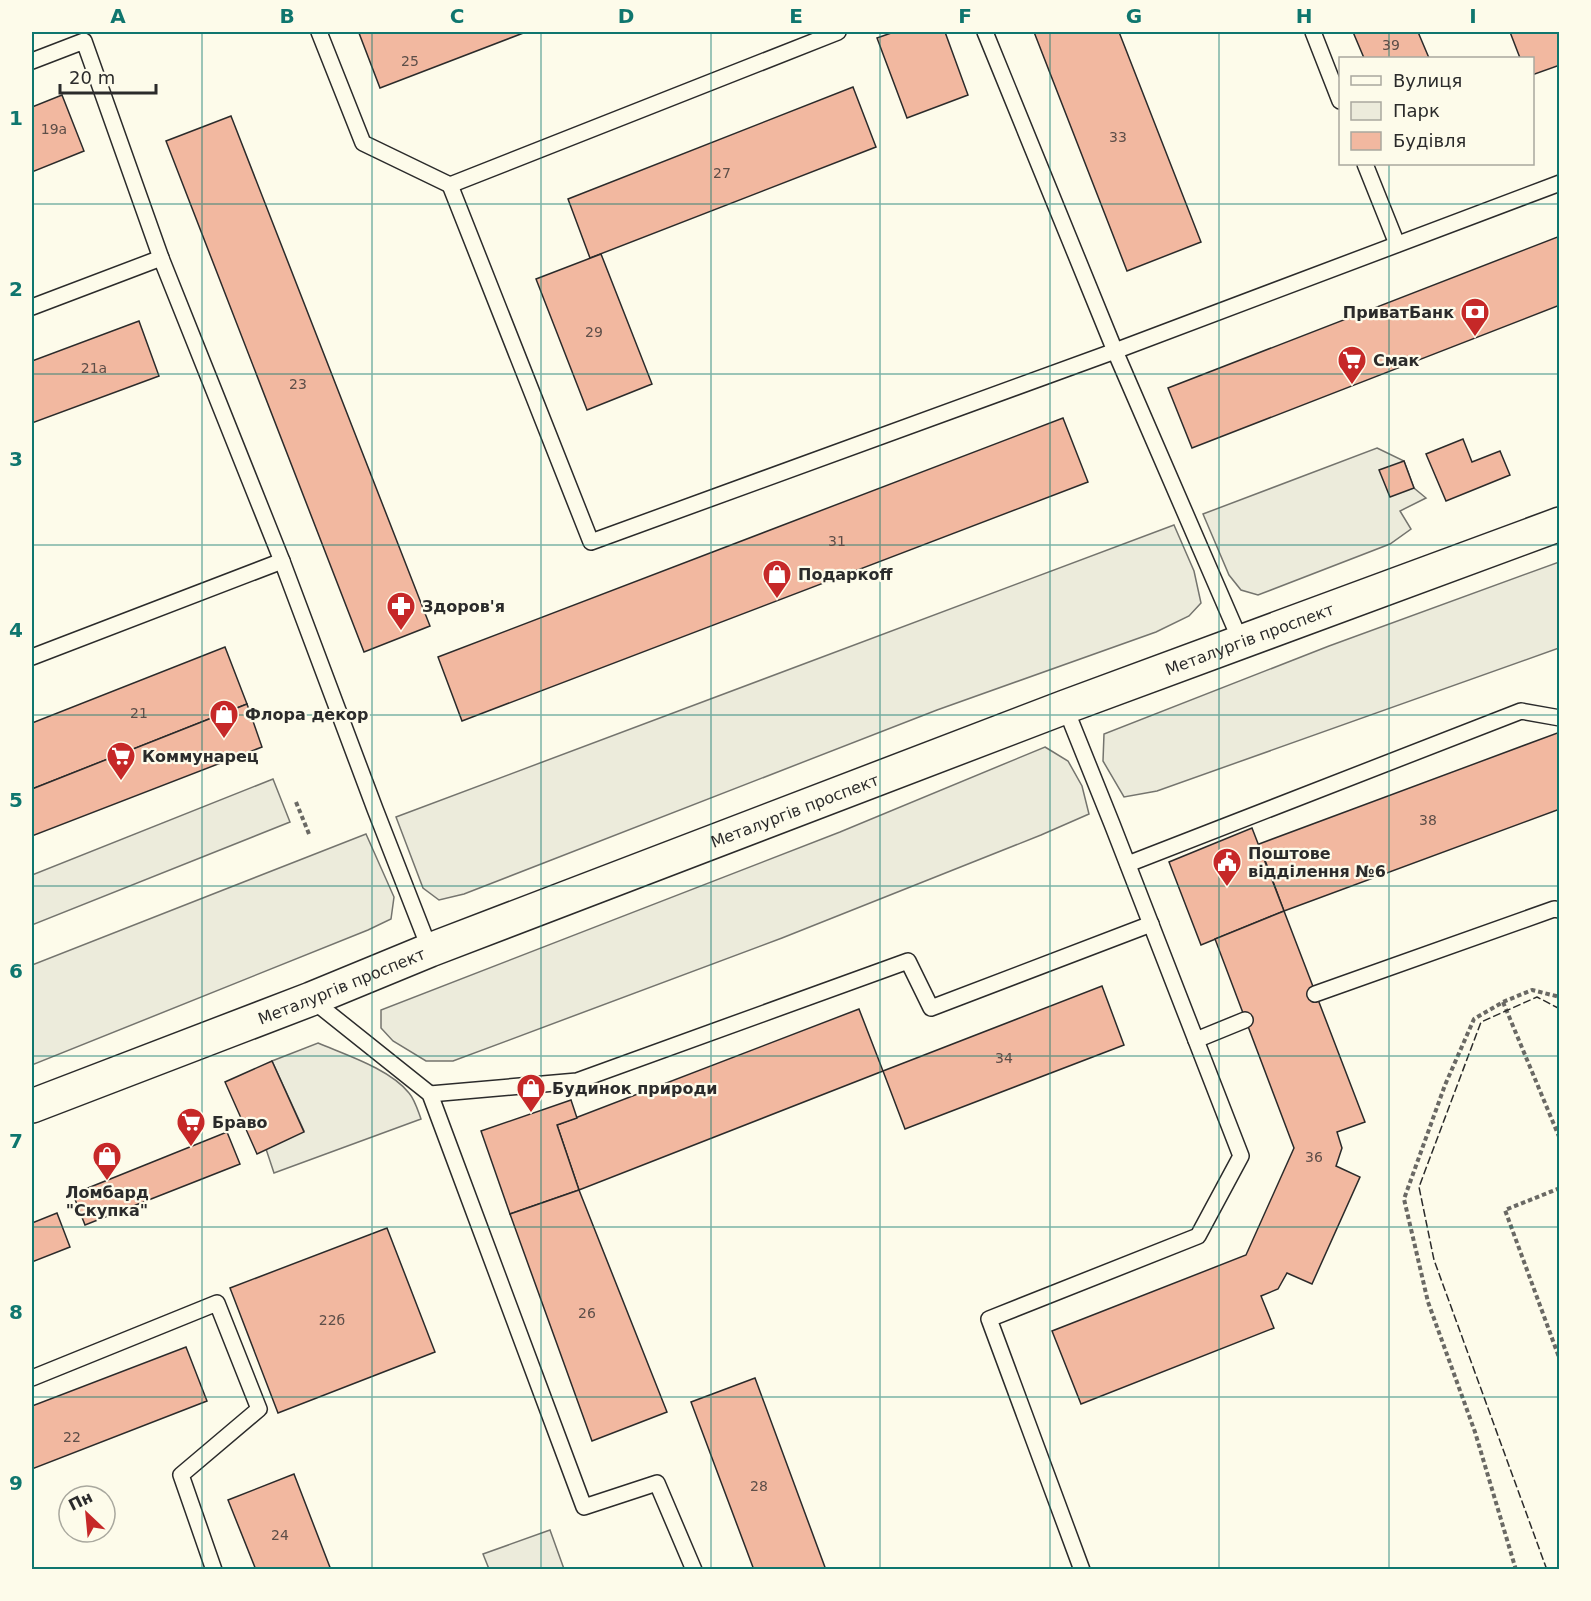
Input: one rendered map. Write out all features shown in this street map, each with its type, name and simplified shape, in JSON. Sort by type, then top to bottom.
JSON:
[{"type":"street","name":"Металургів проспект","points":[[32,1106],[311,999],[430,950],[1065,707],[1560,524]]},
{"type":"lane","points":[[319,32],[363,143],[450,185],[591,542],[1115,351],[1560,183]]},
{"type":"lane","points":[[450,185],[838,32]]},
{"type":"lane","points":[[985,32],[1115,351],[1241,642]]},
{"type":"lane","points":[[1313,32],[1339,96]]},
{"type":"lane","points":[[32,60],[84,41],[161,258],[282,561],[430,950]]},
{"type":"lane","points":[[1365,165],[1397,244]]},
{"type":"lane","points":[[32,307],[161,258]]},
{"type":"lane","points":[[32,657],[282,561]]},
{"type":"lane","points":[[1065,707],[1241,1156],[1198,1236],[989,1319],[1082,1569]]},
{"type":"lane","points":[[1128,864],[1521,711],[1560,718]]},
{"type":"lane","points":[[1315,994],[1554,909],[1560,910]]},
{"type":"lane","points":[[430,1094],[577,1081],[908,961],[931,1008],[1151,924]]},
{"type":"lane","points":[[311,999],[430,1094],[585,1507],[657,1483],[694,1569]]},
{"type":"lane","points":[[1196,1040],[1245,1020]]},
{"type":"lane","points":[[32,1378],[217,1303],[259,1409],[181,1475],[214,1569]]},
{"type":"path","points":[[296,802],[309,834]]},
{"type":"path","points":[[1516,1569],[1475,1432],[1428,1302],[1404,1199],[1445,1085],[1474,1019],[1503,1002],[1532,990],[1560,997]]},
{"type":"path","points":[[1503,1002],[1560,1138]]},
{"type":"path","points":[[1560,1188],[1505,1210],[1560,1360]]},
{"type":"green space","points":[[1377,448],[1404,461],[1414,488],[1426,498],[1400,511],[1411,529],[1390,544],[1258,595],[1241,590],[1229,575],[1203,514]]},
{"type":"green space","points":[[1174,525],[1194,571],[1201,603],[1189,616],[1156,632],[937,710],[464,894],[439,900],[423,888],[396,817]]},
{"type":"green space","points":[[1559,562],[1559,648],[1157,791],[1124,797],[1103,761],[1104,734],[1329,646]]},
{"type":"green space","points":[[1045,747],[1068,761],[1082,786],[1089,814],[782,938],[453,1061],[426,1061],[393,1041],[381,1028],[381,1010],[840,832]]},
{"type":"green space","points":[[273,779],[290,822],[32,925],[32,875]]},
{"type":"green space","points":[[366,834],[394,897],[391,919],[32,1065],[32,965]]},
{"type":"green space","points":[[318,1043],[367,1064],[401,1084],[411,1096],[421,1119],[274,1173],[266,1149],[304,1131],[272,1061]]},
{"type":"green space","points":[[550,1530],[564,1569],[489,1569],[483,1554]]},
{"type":"building","points":[[526,32],[380,88],[359,33]]},
{"type":"building","points":[[894,32],[945,32],[968,95],[907,118],[877,38]]},
{"type":"building","points":[[1034,32],[1119,32],[1201,242],[1127,271]]},
{"type":"building","points":[[1353,32],[1418,32],[1429,57],[1364,57]]},
{"type":"building","points":[[1510,32],[1560,32],[1560,65],[1534,74],[1534,57],[1520,57]]},
{"type":"building","points":[[853,87],[876,147],[590,258],[568,199]]},
{"type":"building","points":[[62,95],[84,151],[32,172],[32,107]]},
{"type":"building","points":[[231,116],[430,626],[364,652],[166,141]]},
{"type":"building","points":[[1560,236],[1560,305],[1192,448],[1168,388]]},
{"type":"building","points":[[601,254],[652,384],[587,410],[536,279]]},
{"type":"building","points":[[139,321],[159,376],[32,423],[32,361]]},
{"type":"building","points":[[1063,418],[1088,482],[462,721],[438,657]]},
{"type":"building","points":[[1463,439],[1472,462],[1500,451],[1510,475],[1446,501],[1426,454]]},
{"type":"building","points":[[1404,461],[1414,488],[1390,497],[1379,470]]},
{"type":"building","points":[[225,647],[247,704],[32,789],[32,723]]},
{"type":"building","points":[[247,704],[262,747],[32,836],[32,789]]},
{"type":"building","points":[[1560,732],[1560,809],[1284,911],[1259,844]]},
{"type":"building","name":"Поштове відділення №6","points":[[1252,828],[1284,911],[1201,945],[1169,862]]},
{"type":"building","points":[[1284,911],[1365,1122],[1337,1132],[1342,1148],[1336,1166],[1360,1177],[1312,1284],[1287,1273],[1278,1289],[1261,1296],[1274,1328],[1081,1404],[1052,1331],[1246,1255],[1294,1148],[1215,939]]},
{"type":"building","points":[[1102,986],[1124,1045],[905,1129],[883,1071]]},
{"type":"building","points":[[859,1009],[883,1071],[579,1190],[557,1125]]},
{"type":"building","points":[[272,1061],[304,1132],[257,1154],[225,1082]]},
{"type":"building","points":[[571,1100],[577,1118],[557,1125],[579,1190],[510,1214],[481,1131]]},
{"type":"building","points":[[227,1132],[240,1164],[85,1225],[73,1194]]},
{"type":"building","points":[[579,1190],[667,1412],[592,1441],[510,1214]]},
{"type":"building","points":[[57,1213],[70,1247],[32,1262],[32,1223]]},
{"type":"building","points":[[387,1228],[435,1352],[278,1413],[230,1288]]},
{"type":"building","points":[[186,1347],[207,1401],[32,1469],[32,1406]]},
{"type":"building","points":[[755,1378],[826,1570],[754,1570],[691,1402]]},
{"type":"building","points":[[294,1474],[331,1570],[256,1570],[228,1500]]},
{"type":"fence","points":[[1547,1570],[1434,1260],[1419,1187],[1481,1022],[1537,997],[1560,1009]]},
{"type":"place","name":"ПриватБанк","points":[[1475,338]]},
{"type":"place","name":"Смак","points":[[1352,386]]},
{"type":"place","name":"Подаркоff","points":[[777,600]]},
{"type":"place","name":"Здоров'я","points":[[401,632]]},
{"type":"place","name":"Флора декор","points":[[224,740]]},
{"type":"place","name":"Коммунарец","points":[[121,782]]},
{"type":"place","name":"Поштове відділення №6","points":[[1227,888]]},
{"type":"place","name":"Будинок природи","points":[[531,1114]]},
{"type":"place","name":"Браво","points":[[191,1148]]},
{"type":"place","name":"Ломбард \"Скупка\"","points":[[107,1182]]}]
